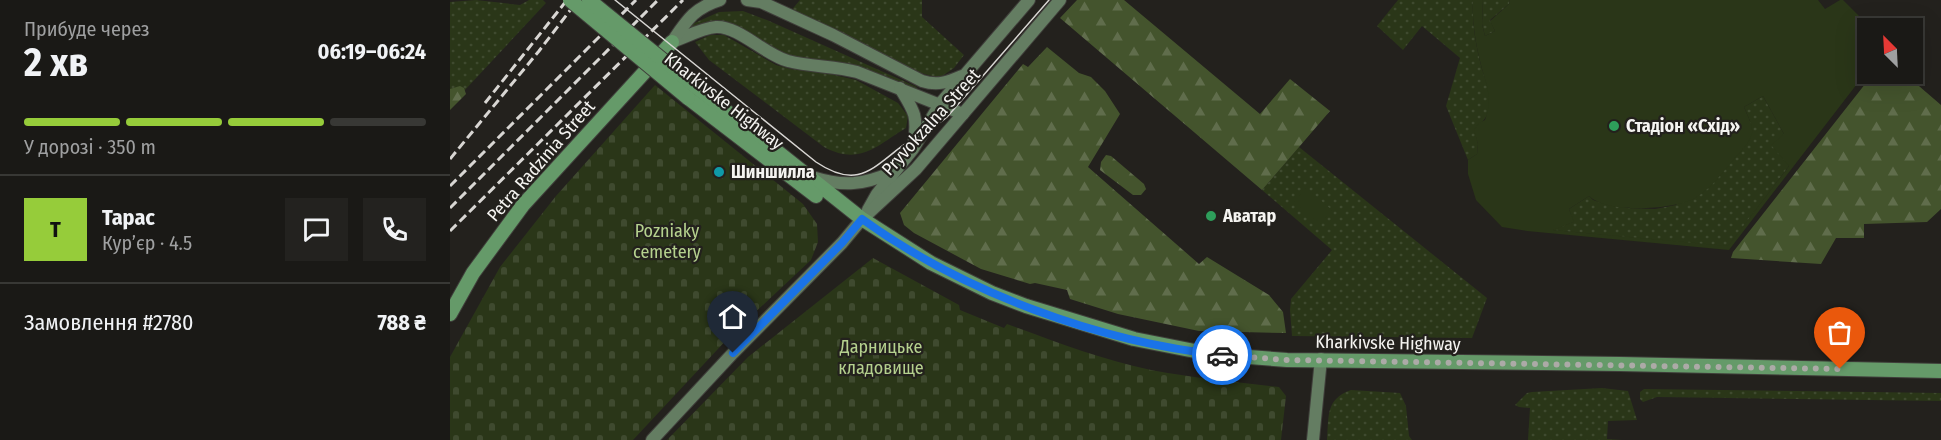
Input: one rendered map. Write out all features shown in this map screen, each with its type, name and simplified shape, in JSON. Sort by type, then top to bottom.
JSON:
[{"type":"main road","name":"Kharkivske Highway","points":[[570,0],[862,219],[931,263],[961,279],[1026,306],[1096,329],[1172,348],[1210,354],[1287,360],[1941,371]]},
{"type":"main road","name":"Kharkivske Highway","points":[[589,0],[692,92],[842,215],[862,219]]},
{"type":"main road","name":"Petra Radzinia Street","points":[[450,314],[473,273],[523,205],[672,42],[687,19],[704,5],[720,0]]},
{"type":"main road","points":[[747,0],[761,2],[823,30],[928,83],[934,85],[947,82],[966,74]]},
{"type":"main road","name":"Pryvokzalna Street","points":[[862,219],[877,194],[913,149],[940,104],[1029,0]]},
{"type":"main road","name":"Pryvokzalna Street","points":[[862,219],[916,169],[1060,0]]},
{"type":"main road","name":"Petra Radzinia Street","points":[[672,42],[706,29],[726,27],[768,53],[786,61],[845,69],[900,88],[963,114]]},
{"type":"main road","points":[[900,88],[911,106],[916,121],[913,149]]},
{"type":"main road","name":"Pryvokzalna Street","points":[[805,175],[830,183],[849,184],[869,182],[894,171]]},
{"type":"main road","points":[[652,440],[733,353],[842,243],[862,219]]},
{"type":"main road","points":[[1313,440],[1321,359]]},
{"type":"green space","points":[[476,0],[520,5],[529,0],[543,0],[546,3],[450,106],[450,2]]},
{"type":"green space","points":[[800,0],[922,0],[922,17],[964,55],[954,68],[939,78],[921,73],[789,13]]},
{"type":"green space","points":[[1077,0],[1124,0],[1260,114],[1290,79],[1330,111],[1262,190],[1060,18]]},
{"type":"green space","points":[[1398,0],[1473,0],[1475,38],[1481,67],[1489,89],[1490,107],[1488,114],[1475,130],[1478,144],[1477,154],[1468,160],[1446,106],[1460,58],[1422,26],[1403,50],[1377,26]]},
{"type":"green space","name":"Стадіон «Схід»","points":[[1473,0],[1483,0],[1482,24],[1485,36],[1495,31],[1490,21],[1509,4],[1510,0],[1818,0],[1825,9],[1843,0],[1861,18],[1857,18],[1857,84],[1729,250],[1527,231],[1502,227],[1476,200],[1468,174],[1468,160],[1477,154],[1478,144],[1474,130],[1479,123],[1485,120],[1489,104],[1473,23]],"holes":[[[1763,96],[1784,134],[1771,145],[1789,166],[1728,246],[1553,230],[1574,222],[1569,209],[1589,196],[1598,202],[1625,208],[1672,205],[1695,198],[1716,180],[1747,144],[1752,130],[1744,107]]]},
{"type":"green space","points":[[1483,0],[1510,0],[1509,4],[1490,20],[1495,31],[1485,36],[1482,24]]},
{"type":"green space","points":[[743,11],[917,87],[915,92],[798,61],[750,38],[691,29],[690,25],[719,12]]},
{"type":"green space","points":[[710,35],[724,35],[776,65],[856,80],[898,103],[908,116],[906,128],[876,147],[858,154],[848,155],[824,147],[709,60],[695,42]]},
{"type":"green space","points":[[1047,47],[1079,73],[1091,77],[1105,91],[1120,114],[1088,167],[1199,264],[1207,257],[1269,295],[1283,312],[1286,333],[1199,331],[1118,314],[1070,299],[1067,290],[1030,284],[981,269],[914,233],[904,225],[900,213],[1023,64],[1028,67]]},
{"type":"green space","points":[[1865,84],[1917,84],[1941,105],[1941,209],[1927,222],[1864,224],[1864,238],[1836,238],[1821,264],[1731,258],[1733,252]]},
{"type":"green space","name":"Pozniaky cemetery","points":[[655,85],[803,204],[817,224],[818,242],[811,260],[731,335],[633,440],[450,440],[450,357],[500,267],[556,196]]},
{"type":"green space","points":[[460,86],[464,88],[466,94],[450,110],[450,89]]},
{"type":"green space","points":[[1763,96],[1784,134],[1789,166],[1728,247],[1551,230],[1573,222],[1569,209],[1589,196],[1602,203],[1628,208],[1655,209],[1676,205],[1750,121],[1744,107]]},
{"type":"green space","points":[[1299,147],[1487,298],[1472,338],[1292,336],[1291,299],[1332,250],[1262,190]]},
{"type":"green space","points":[[1106,155],[1111,156],[1144,184],[1146,189],[1141,195],[1133,195],[1100,170],[1101,162]]},
{"type":"green space","points":[[1306,188],[1332,210],[1320,224],[1294,202]]},
{"type":"green space","name":"Дарницьке кладовище","points":[[873,258],[959,305],[960,310],[1004,328],[1007,324],[1096,356],[1151,370],[1279,387],[1286,396],[1281,440],[667,440],[748,357]]},
{"type":"green space","points":[[1602,388],[1628,391],[1637,420],[1608,421],[1607,439],[1622,440],[1528,440],[1530,408],[1515,405],[1527,393]]},
{"type":"green space","points":[[1644,389],[1941,393],[1941,401],[1657,397],[1643,402],[1640,399],[1640,392]]},
{"type":"green space","points":[[1351,390],[1400,393],[1406,406],[1409,436],[1412,440],[1327,440],[1330,410],[1337,398]]},
{"type":"tram line","points":[[615,0],[816,162],[845,175],[857,175],[867,171],[947,117],[1049,0]]},
{"type":"railway","points":[[485,103],[567,0]]},
{"type":"railway","points":[[450,159],[578,0]]},
{"type":"railway","points":[[450,186],[636,0]]},
{"type":"railway","points":[[450,208],[658,0]]},
{"type":"railway","points":[[450,231],[683,0]]},
{"type":"way so far","points":[[1222,355],[1287,360],[1840,369]]},
{"type":"place","name":"Стадіон «Схід»","points":[[1614,126]]},
{"type":"place","name":"Шиншилла","points":[[719,172]]},
{"type":"place","name":"Аватар","points":[[1211,216]]},
{"type":"route","points":[[733,353],[842,243],[862,219],[883,234],[961,279],[1026,306],[1134,339],[1172,348],[1222,355]]}]
